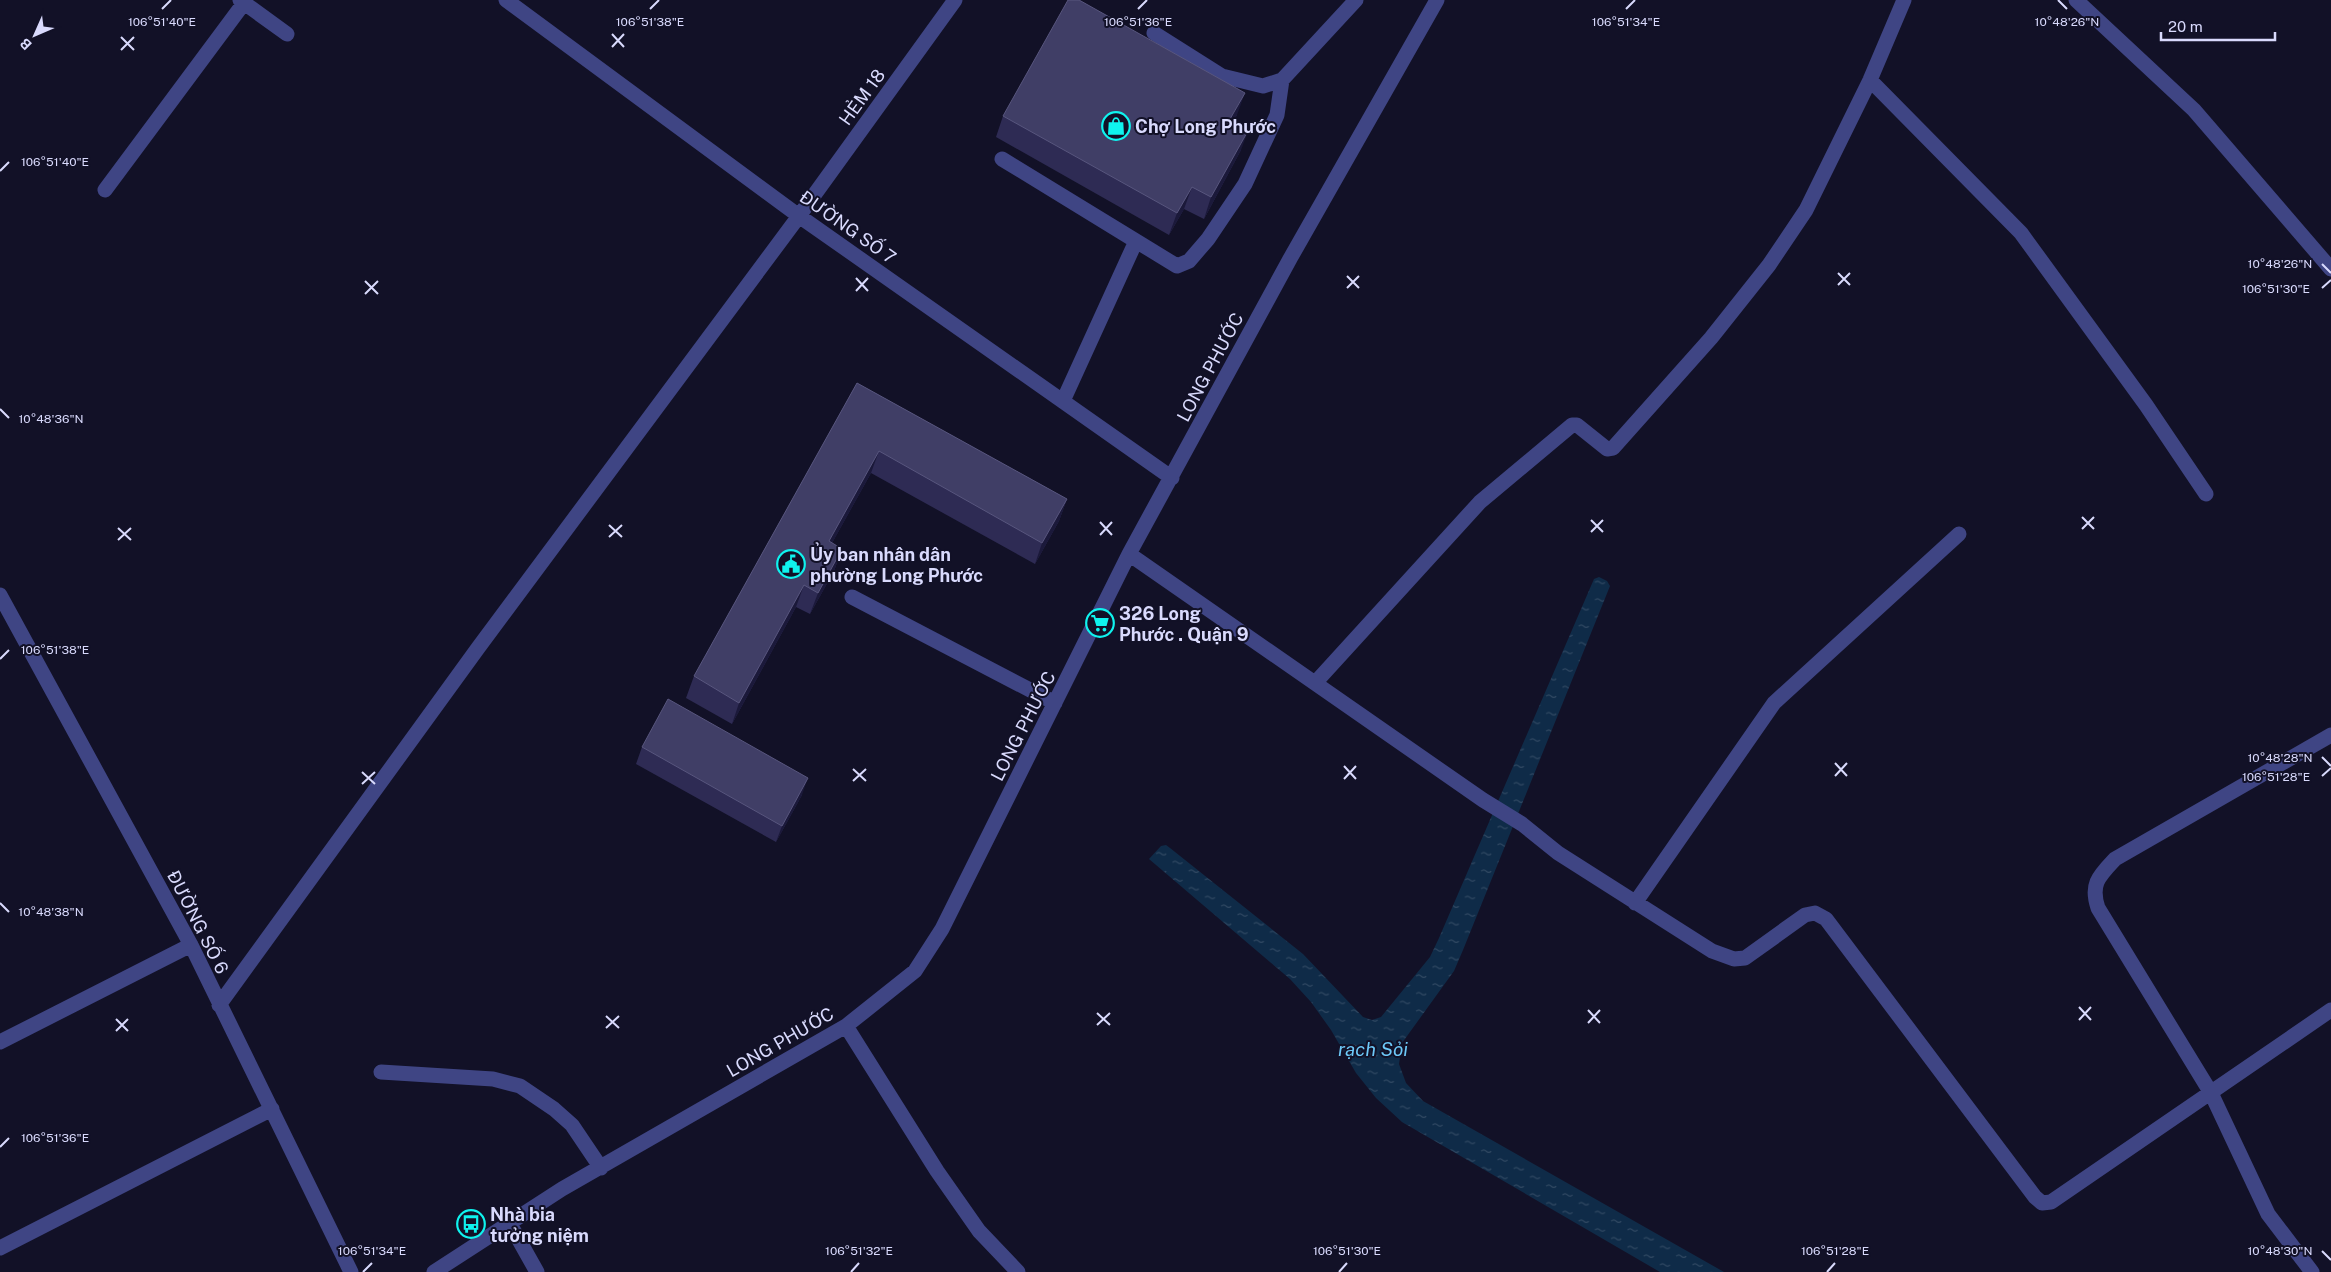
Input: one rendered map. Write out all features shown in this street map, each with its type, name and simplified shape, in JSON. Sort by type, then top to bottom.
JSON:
[{"type":"street","name":"ĐƯỜNG SỐ 7","points":[[506,0],[799,216],[1172,478]]},
{"type":"street","name":"HẺM 18","points":[[219,1005],[478,648],[799,216],[955,0]]},
{"type":"street","points":[[1154,33],[1222,76],[1262,86],[1282,80],[1356,0]]},
{"type":"street","points":[[1315,683],[1480,502],[1568,428],[1577,425],[1607,449],[1616,446],[1711,338],[1769,265],[1806,210],[1870,80],[1904,0]]},
{"type":"street","points":[[2076,0],[2194,110],[2331,269]]},
{"type":"street","points":[[105,190],[242,1],[287,34]]},
{"type":"street","name":"LONG PHƯỚC","points":[[434,1272],[601,1168],[846,1026],[915,971],[942,929],[1129,554],[1291,256],[1435,1]]},
{"type":"street","points":[[1002,159],[1177,266],[1189,261],[1208,239],[1245,184],[1277,115],[1282,80]]},
{"type":"street","points":[[1870,80],[2021,233],[2146,405],[2206,494]]},
{"type":"street","points":[[1063,401],[1136,241]]},
{"type":"street","points":[[1635,903],[1774,703],[1959,534]]},
{"type":"street","points":[[1129,554],[1483,800],[1522,824],[1558,853],[1712,951],[1734,959],[1745,958],[1805,915],[1815,913],[1826,919],[2029,1190],[2042,1203],[2051,1202],[2331,1010]]},
{"type":"street","name":"ĐƯỜNG SỐ 6","points":[[0,595],[191,945],[351,1272]]},
{"type":"street","points":[[852,597],[1055,703]]},
{"type":"street","points":[[2312,1272],[2268,1214],[2211,1093],[2098,908],[2094,895],[2096,882],[2115,859],[2331,735]]},
{"type":"street","points":[[0,1042],[191,945]]},
{"type":"street","points":[[846,1026],[938,1171],[979,1231],[1018,1272]]},
{"type":"street","points":[[381,1072],[493,1079],[520,1086],[554,1109],[572,1125],[601,1168]]},
{"type":"street","points":[[0,1248],[272,1109]]},
{"type":"street","points":[[510,1224],[537,1272]]},
{"type":"water","name":"rạch Sỏi","points":[[1599,577],[1607,581],[1610,586],[1463,950],[1454,971],[1402,1043],[1399,1064],[1406,1083],[1423,1101],[1724,1272],[1660,1272],[1402,1122],[1376,1098],[1356,1073],[1331,1030],[1311,1002],[1290,979],[1149,859],[1161,846],[1166,845],[1303,954],[1363,1017],[1372,1020],[1381,1017],[1430,957],[1594,579]]},
{"type":"building","name":"Chợ Long Phước","points":[[1068,0],[1079,0],[1245,93],[1230,119],[1249,129],[1211,197],[1192,187],[1177,213],[1003,116]]},
{"type":"building","name":"Ủy ban nhân dân phường Long Phước","points":[[857,383],[1067,499],[1042,543],[879,451],[829,541],[842,549],[818,593],[804,585],[739,703],[694,676]]},
{"type":"building","points":[[668,699],[808,778],[782,826],[642,747]]},
{"type":"place","name":"Chợ Long Phước","points":[[1116,126]]},
{"type":"place","name":"Ủy ban nhân dân phường Long Phước","points":[[791,564]]},
{"type":"place","name":"326 Long Phước . Quận 9","points":[[1100,623]]},
{"type":"place","name":"Nhà bia tưởng niệm","points":[[471,1224]]}]
